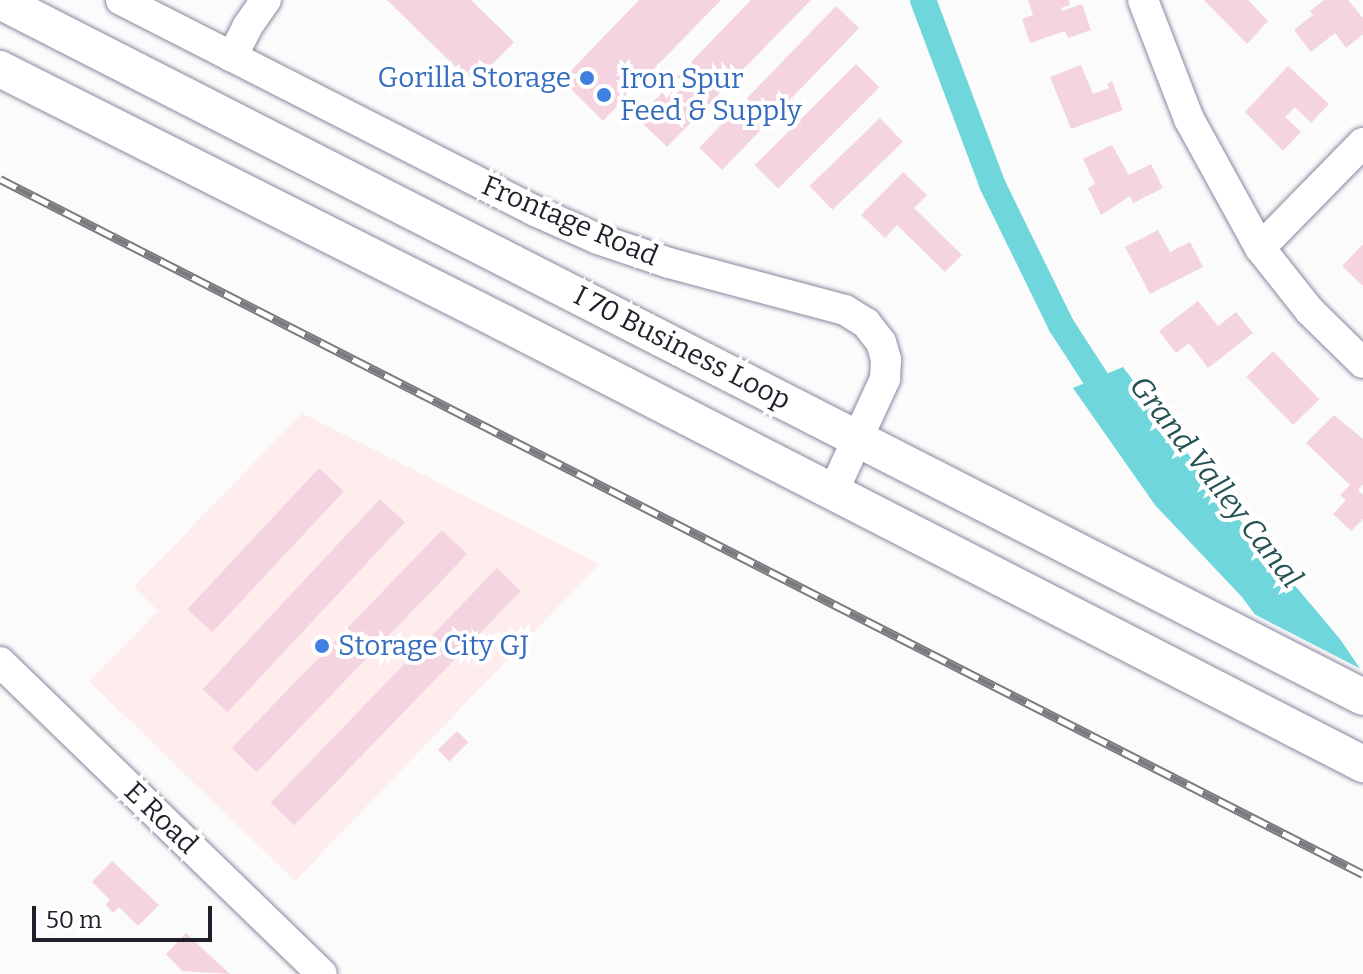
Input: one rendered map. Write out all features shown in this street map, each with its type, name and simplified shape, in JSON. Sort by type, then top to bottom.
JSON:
[{"type":"main road","name":"I 70 Business Loop","points":[[0,1],[1363,697]]},
{"type":"main road","name":"I 70 Business Loop","points":[[0,69],[1354,759]]},
{"type":"street","name":"Frontage Road","points":[[121,0],[535,211],[598,239],[669,263],[845,310],[866,323],[881,342],[886,360],[885,379],[833,492]]},
{"type":"street","points":[[232,57],[247,27],[266,0]]},
{"type":"street","points":[[1143,0],[1189,119],[1260,248],[1310,311],[1363,363]]},
{"type":"street","points":[[1260,248],[1363,143]]},
{"type":"street","name":"E Road","points":[[0,662],[322,974]]},
{"type":"shaded area","name":"Storage City GJ","points":[[302,413],[599,564],[295,881],[89,681],[158,611],[134,587]]},
{"type":"water","points":[[1123,367],[1221,498],[1340,639],[1363,673],[1363,761],[1242,597],[1155,505],[1073,388]]},
{"type":"pier","points":[[1246,610],[1363,670],[1363,765],[1360,764]]},
{"type":"building","points":[[387,0],[471,0],[514,42],[473,84]]},
{"type":"building","points":[[639,0],[721,0],[603,121],[562,80]]},
{"type":"building","points":[[751,0],[811,0],[667,147],[637,118]]},
{"type":"building","points":[[1028,0],[1069,0],[1070,5],[1061,8],[1062,11],[1082,4],[1091,30],[1068,38],[1065,31],[1030,43],[1022,19],[1033,15]]},
{"type":"building","points":[[1204,0],[1248,0],[1268,21],[1247,44]]},
{"type":"building","points":[[1324,0],[1348,0],[1363,18],[1363,34],[1346,48],[1335,33],[1311,52],[1294,30],[1313,15],[1310,11]]},
{"type":"building","points":[[836,6],[859,28],[722,170],[699,148]]},
{"type":"building","points":[[856,64],[879,87],[778,188],[755,165]]},
{"type":"building","points":[[1081,65],[1093,94],[1109,88],[1107,84],[1112,81],[1123,110],[1071,129],[1050,77]]},
{"type":"building","points":[[1288,66],[1329,104],[1311,123],[1295,107],[1285,117],[1301,132],[1283,151],[1245,112]]},
{"type":"building","points":[[880,118],[903,142],[832,210],[810,186]]},
{"type":"building","points":[[1112,145],[1129,175],[1151,164],[1163,188],[1133,203],[1130,196],[1101,215],[1088,188],[1095,184],[1083,159]]},
{"type":"building","points":[[903,172],[927,195],[914,208],[962,255],[945,272],[897,225],[885,238],[861,215]]},
{"type":"building","points":[[1158,230],[1170,252],[1190,242],[1203,267],[1150,294],[1125,247]]},
{"type":"building","points":[[1363,244],[1363,286],[1342,266]]},
{"type":"building","points":[[1198,301],[1218,326],[1236,312],[1253,333],[1208,368],[1189,343],[1176,353],[1159,331]]},
{"type":"building","points":[[1273,351],[1320,399],[1293,425],[1246,377]]},
{"type":"building","points":[[1334,415],[1363,439],[1363,484],[1358,490],[1363,495],[1363,519],[1351,531],[1333,514],[1346,500],[1340,495],[1350,485],[1306,443]]},
{"type":"building","points":[[319,468],[344,491],[212,632],[187,609]]},
{"type":"building","points":[[380,499],[405,522],[228,712],[203,689]]},
{"type":"building","points":[[442,530],[467,554],[257,772],[232,748]]},
{"type":"building","points":[[497,568],[521,591],[294,825],[271,803]]},
{"type":"building","points":[[457,731],[468,742],[449,761],[438,750]]},
{"type":"building","points":[[112,861],[159,905],[138,926],[119,907],[113,913],[106,905],[110,900],[92,882]]},
{"type":"building","points":[[186,933],[230,974],[182,971],[166,954]]},
{"type":"waterway","name":"Grand Valley Canal","points":[[923,0],[992,184],[1061,325],[1114,407]]},
{"type":"railway","points":[[0,179],[1363,874]]},
{"type":"place","name":"Gorilla Storage","points":[[587,78]]},
{"type":"place","name":"Iron Spur Feed & Supply","points":[[604,95]]},
{"type":"place","name":"Storage City GJ","points":[[322,646]]}]
